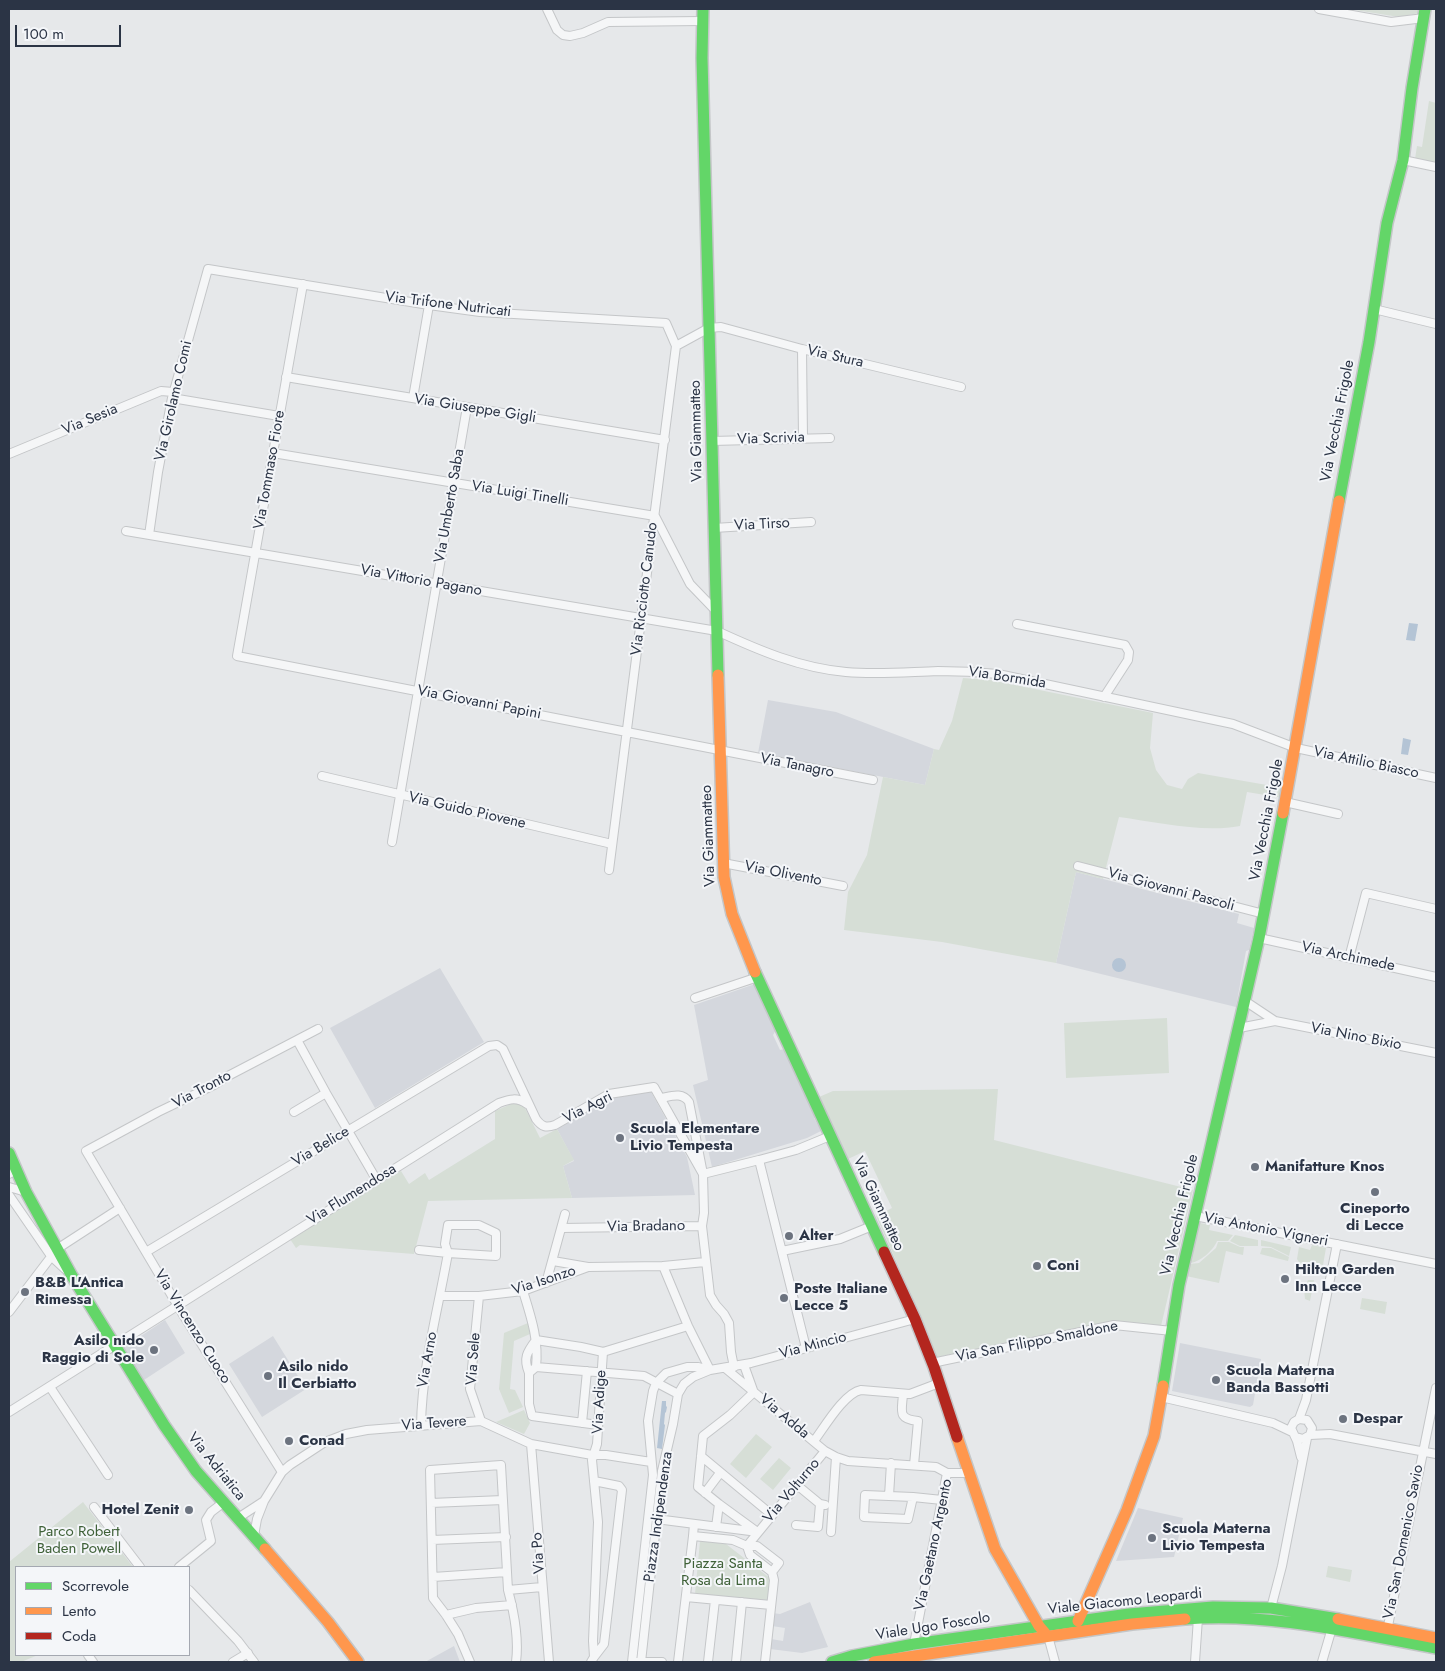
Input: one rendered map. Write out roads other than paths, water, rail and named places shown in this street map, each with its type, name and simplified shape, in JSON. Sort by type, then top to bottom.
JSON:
[{"type":"street","points":[[547,9],[557,30],[563,35],[570,36],[583,33],[608,22],[702,21]]},
{"type":"street","name":"Via Giammatteo","points":[[703,9],[709,328],[724,886],[736,928],[915,1319],[939,1383],[995,1549],[1040,1626]]},
{"type":"street","points":[[1319,9],[1391,22],[1424,13]]},
{"type":"street","name":"Via Vecchia Frigole","points":[[1078,1621],[1143,1469],[1154,1436],[1178,1285],[1259,938],[1296,748],[1374,309],[1387,223],[1404,160],[1412,88],[1424,13]]},
{"type":"street","points":[[1404,160],[1436,168]]},
{"type":"street","name":"Via Trifone Nutricati","points":[[208,269],[480,312],[666,323],[676,346]]},
{"type":"street","name":"Via Girolamo Comi","points":[[149,535],[172,395],[208,269]]},
{"type":"street","name":"Via Tommaso Fiore","points":[[237,656],[303,284]]},
{"type":"street","points":[[413,398],[429,305]]},
{"type":"street","points":[[1374,309],[1436,324]]},
{"type":"street","name":"Via Stura","points":[[709,328],[721,327],[802,349],[961,387]]},
{"type":"street","points":[[676,346],[709,328]]},
{"type":"street","name":"Via Ricciotto Canudo","points":[[609,870],[676,346]]},
{"type":"street","points":[[802,349],[802,438]]},
{"type":"street","name":"Via Giuseppe Gigli","points":[[286,377],[665,440]]},
{"type":"street","name":"Via Sesia","points":[[9,454],[161,391],[172,395],[280,416]]},
{"type":"street","name":"Via Umberto Saba","points":[[392,842],[467,407]]},
{"type":"street","name":"Via Scrivia","points":[[712,441],[830,438]]},
{"type":"street","name":"Via Luigi Tinelli","points":[[273,452],[655,516]]},
{"type":"street","points":[[655,516],[690,584],[716,611]]},
{"type":"street","name":"Via Tirso","points":[[714,528],[811,522]]},
{"type":"street","name":"Via Vittorio Pagano","points":[[126,531],[717,631]]},
{"type":"street","points":[[1017,624],[1124,645],[1129,652],[1128,660],[1104,697]]},
{"type":"street","name":"Via Bormida","points":[[717,631],[753,648],[815,668],[889,674],[935,671],[998,674],[1233,724],[1296,748]]},
{"type":"street","name":"Via Giovanni Papini","points":[[237,656],[721,751]]},
{"type":"street","name":"Via Attilio Biasco","points":[[1296,748],[1436,778]]},
{"type":"street","name":"Via Tanagro","points":[[721,751],[873,780]]},
{"type":"street","name":"Via Guido Piovene","points":[[322,776],[612,844]]},
{"type":"street","points":[[1285,802],[1338,814]]},
{"type":"street","name":"Via Olivento","points":[[723,863],[843,886]]},
{"type":"street","name":"Via Giovanni Pascoli","points":[[1078,866],[1264,914]]},
{"type":"street","points":[[1349,958],[1366,893],[1436,910]]},
{"type":"street","name":"Via Archimede","points":[[1259,938],[1436,977]]},
{"type":"street","points":[[694,998],[758,977]]},
{"type":"street","name":"Via Nino Bixio","points":[[1245,1001],[1275,1021]]},
{"type":"street","name":"Via Nino Bixio","points":[[1239,1028],[1275,1021],[1436,1052]]},
{"type":"street","name":"Via Tronto","points":[[86,1151],[318,1029]]},
{"type":"street","points":[[297,1040],[376,1179]]},
{"type":"street","name":"Via Agri","points":[[497,1045],[503,1049],[541,1126],[547,1128],[556,1125],[609,1094],[654,1087],[661,1098],[680,1095],[686,1097],[689,1102],[703,1174],[704,1213],[702,1226]]},
{"type":"street","name":"Via Belice","points":[[146,1252],[489,1046],[497,1045]]},
{"type":"street","points":[[294,1112],[326,1093]]},
{"type":"street","points":[[661,1098],[703,1174],[796,1150],[830,1136]]},
{"type":"street","name":"Via Flumendosa","points":[[9,1412],[499,1103],[510,1099],[520,1099],[529,1105]]},
{"type":"street","name":"Via Vincenzo Cuoco","points":[[86,1151],[178,1305],[282,1472]]},
{"type":"street","name":"Via Adriatica","points":[[9,1153],[12,1172],[26,1192],[54,1253]]},
{"type":"street","points":[[759,1160],[806,1348]]},
{"type":"street","points":[[9,1187],[26,1192]]},
{"type":"street","name":"Via Adriatica","points":[[9,1195],[72,1276],[164,1425],[196,1471],[328,1622],[358,1662]]},
{"type":"street","points":[[9,1312],[54,1253],[120,1208]]},
{"type":"street","points":[[546,1284],[565,1214]]},
{"type":"street","name":"Via Antonio Vigneri","points":[[1195,1216],[1436,1264]]},
{"type":"street","name":"Via Arno","points":[[421,1425],[423,1390],[430,1342],[448,1253],[445,1244],[448,1225],[479,1225],[496,1233],[496,1256],[448,1253]]},
{"type":"street","name":"Via Bradano","points":[[562,1228],[702,1226],[710,1295],[729,1323],[734,1367]]},
{"type":"street","points":[[782,1251],[840,1239],[872,1226]]},
{"type":"street","points":[[1302,1459],[1292,1424],[1306,1400],[1337,1244]]},
{"type":"street","points":[[419,1250],[448,1253]]},
{"type":"street","name":"Via Isonzo","points":[[552,1261],[588,1267],[663,1266],[706,1262]]},
{"type":"street","points":[[663,1266],[688,1326],[710,1370]]},
{"type":"street","name":"Via Isonzo","points":[[440,1296],[479,1296],[522,1291],[546,1284],[588,1267]]},
{"type":"street","points":[[522,1291],[535,1328],[538,1352],[536,1367],[529,1373]]},
{"type":"street","name":"Via Sele","points":[[479,1296],[470,1389],[481,1421]]},
{"type":"street","name":"Via Mincio","points":[[710,1370],[744,1365],[915,1319]]},
{"type":"street","name":"Via San Filippo Smaldone","points":[[932,1363],[1114,1325],[1172,1331]]},
{"type":"street","name":"Via Adige","points":[[593,1659],[598,1522],[592,1455],[597,1444],[603,1352],[688,1326]]},
{"type":"street","points":[[536,1340],[603,1352]]},
{"type":"street","points":[[536,1340],[528,1351],[525,1363],[529,1373],[529,1404],[532,1416],[598,1425]]},
{"type":"street","name":"Via Adda","points":[[744,1365],[754,1392]]},
{"type":"street","points":[[536,1367],[644,1376],[655,1387],[675,1393],[693,1377],[710,1370]]},
{"type":"street","points":[[655,1387],[666,1373],[687,1367],[710,1370]]},
{"type":"street","name":"Via Adda","points":[[725,1368],[814,1442],[846,1398],[855,1391],[910,1394],[939,1383]]},
{"type":"street","name":"Via Adige","points":[[582,1423],[587,1371]]},
{"type":"street","points":[[50,1387],[108,1475]]},
{"type":"street","name":"Piazza Indipendenza","points":[[637,1662],[653,1475],[648,1421],[655,1387]]},
{"type":"street","name":"Via San Domenico Savio","points":[[1386,1633],[1436,1388]]},
{"type":"street","points":[[754,1392],[730,1416],[703,1436],[698,1487],[758,1532]]},
{"type":"street","name":"Piazza Indipendenza","points":[[637,1662],[662,1471],[673,1424],[675,1393]]},
{"type":"street","points":[[902,1394],[902,1414],[904,1418],[918,1421],[914,1465]]},
{"type":"street","points":[[1161,1397],[1272,1423],[1294,1434],[1299,1439],[1308,1436],[1330,1434],[1436,1454]]},
{"type":"street","points":[[1271,1608],[1282,1566],[1308,1436],[1309,1423],[1306,1400]]},
{"type":"street","points":[[1272,1423],[1296,1420],[1309,1423],[1330,1434]]},
{"type":"street","name":"Via Tevere","points":[[282,1472],[290,1464],[324,1442],[346,1434],[367,1430],[481,1421],[531,1444],[592,1455],[652,1462]]},
{"type":"street","points":[[814,1442],[836,1458],[848,1461],[936,1467],[947,1473]]},
{"type":"street","name":"Via Po","points":[[531,1444],[549,1662]]},
{"type":"street","name":"Via Volturno","points":[[747,1546],[826,1451]]},
{"type":"street","points":[[701,1456],[772,1515]]},
{"type":"street","points":[[830,1532],[836,1458]]},
{"type":"street","points":[[889,1496],[891,1463]]},
{"type":"street","points":[[470,1662],[458,1634],[433,1598],[430,1470],[501,1465],[508,1590],[512,1605],[517,1653],[516,1662]]},
{"type":"street","points":[[254,1536],[257,1519],[264,1501],[282,1472]]},
{"type":"street","points":[[705,1493],[720,1473]]},
{"type":"street","name":"Via Gaetano Argento","points":[[903,1660],[914,1644],[947,1473],[969,1473]]},
{"type":"street","name":"Via Adige","points":[[593,1659],[604,1644],[622,1490],[618,1486],[594,1481]]},
{"type":"street","points":[[797,1484],[820,1504],[832,1505]]},
{"type":"street","points":[[913,1497],[908,1519],[864,1517],[866,1495],[917,1496],[942,1500]]},
{"type":"street","points":[[430,1503],[503,1500]]},
{"type":"street","points":[[238,1518],[264,1501]]},
{"type":"street","points":[[179,1566],[211,1541],[206,1520],[211,1512],[224,1502]]},
{"type":"street","points":[[716,1527],[719,1504]]},
{"type":"street","points":[[796,1525],[818,1527],[820,1504]]},
{"type":"street","points":[[94,1507],[139,1566]]},
{"type":"street","name":"Via Volturno","points":[[656,1519],[758,1532]]},
{"type":"street","points":[[678,1662],[694,1524]]},
{"type":"street","points":[[693,1536],[733,1540],[747,1546],[757,1546],[779,1563],[773,1576],[765,1662]]},
{"type":"street","points":[[432,1540],[506,1537]]},
{"type":"street","points":[[433,1577],[507,1572]]},
{"type":"street","points":[[508,1590],[542,1588]]},
{"type":"street","points":[[190,1591],[248,1653],[254,1662]]},
{"type":"street","points":[[686,1597],[771,1605]]},
{"type":"street","points":[[708,1662],[715,1600]]},
{"type":"street","points":[[736,1662],[742,1602]]},
{"type":"street","points":[[446,1615],[476,1608],[512,1605]]},
{"type":"street","name":"Viale Giacomo Leopardi","points":[[1040,1626],[1129,1614],[1213,1607],[1271,1608],[1386,1633],[1436,1648]]},
{"type":"street","points":[[1195,1662],[1198,1618]]},
{"type":"street","name":"Viale Giacomo Leopardi","points":[[1040,1626],[1048,1636],[1132,1624],[1198,1618],[1258,1618],[1332,1628],[1436,1638]]},
{"type":"street","name":"Viale Ugo Foscolo","points":[[832,1662],[852,1656],[914,1644],[1040,1626]]},
{"type":"street","points":[[1322,1662],[1332,1628]]},
{"type":"street","points":[[1048,1636],[1054,1662]]},
{"type":"street","name":"Viale Ugo Foscolo","points":[[874,1662],[903,1660],[1048,1636]]},
{"type":"street","points":[[233,1662],[248,1653]]},
{"type":"street","points":[[637,1662],[662,1662]]},
{"type":"street","points":[[760,1662],[772,1662]]},
{"type":"water","points":[[1409,623],[1418,624],[1415,641],[1406,640]]},
{"type":"water","points":[[1403,738],[1411,740],[1408,755],[1401,754]]},
{"type":"water","points":[[1119,958],[1124,960],[1126,965],[1124,970],[1119,972],[1114,970],[1112,965],[1114,960]]},
{"type":"water","points":[[662,1401],[666,1401],[667,1407],[662,1449],[657,1448]]},
{"type":"place","name":"Scuola Elementare Livio Tempesta","points":[[620,1138]]},
{"type":"place","name":"Manifatture Knos","points":[[1255,1167]]},
{"type":"place","name":"Cineporto di Lecce","points":[[1375,1192]]},
{"type":"place","name":"Alter","points":[[789,1236]]},
{"type":"place","name":"Coni","points":[[1037,1266]]},
{"type":"place","name":"Hilton Garden Inn Lecce","points":[[1285,1279]]},
{"type":"place","name":"B&B L'Antica Rimessa","points":[[25,1292]]},
{"type":"place","name":"Poste Italiane Lecce 5","points":[[784,1298]]},
{"type":"place","name":"Asilo nido Raggio di Sole","points":[[154,1350]]},
{"type":"place","name":"Asilo nido Il Cerbiatto","points":[[268,1376]]},
{"type":"place","name":"Scuola Materna Banda Bassotti","points":[[1216,1380]]},
{"type":"place","name":"Despar","points":[[1343,1419]]},
{"type":"place","name":"Conad","points":[[289,1441]]},
{"type":"place","name":"Hotel Zenit","points":[[189,1510]]},
{"type":"place","name":"Scuola Materna Livio Tempesta","points":[[1152,1538]]},
{"type":"park label","name":"Parco Robert Baden Powell","points":[[79,1540]]},
{"type":"park label","name":"Piazza Santa Rosa da Lima","points":[[723,1572]]}]
